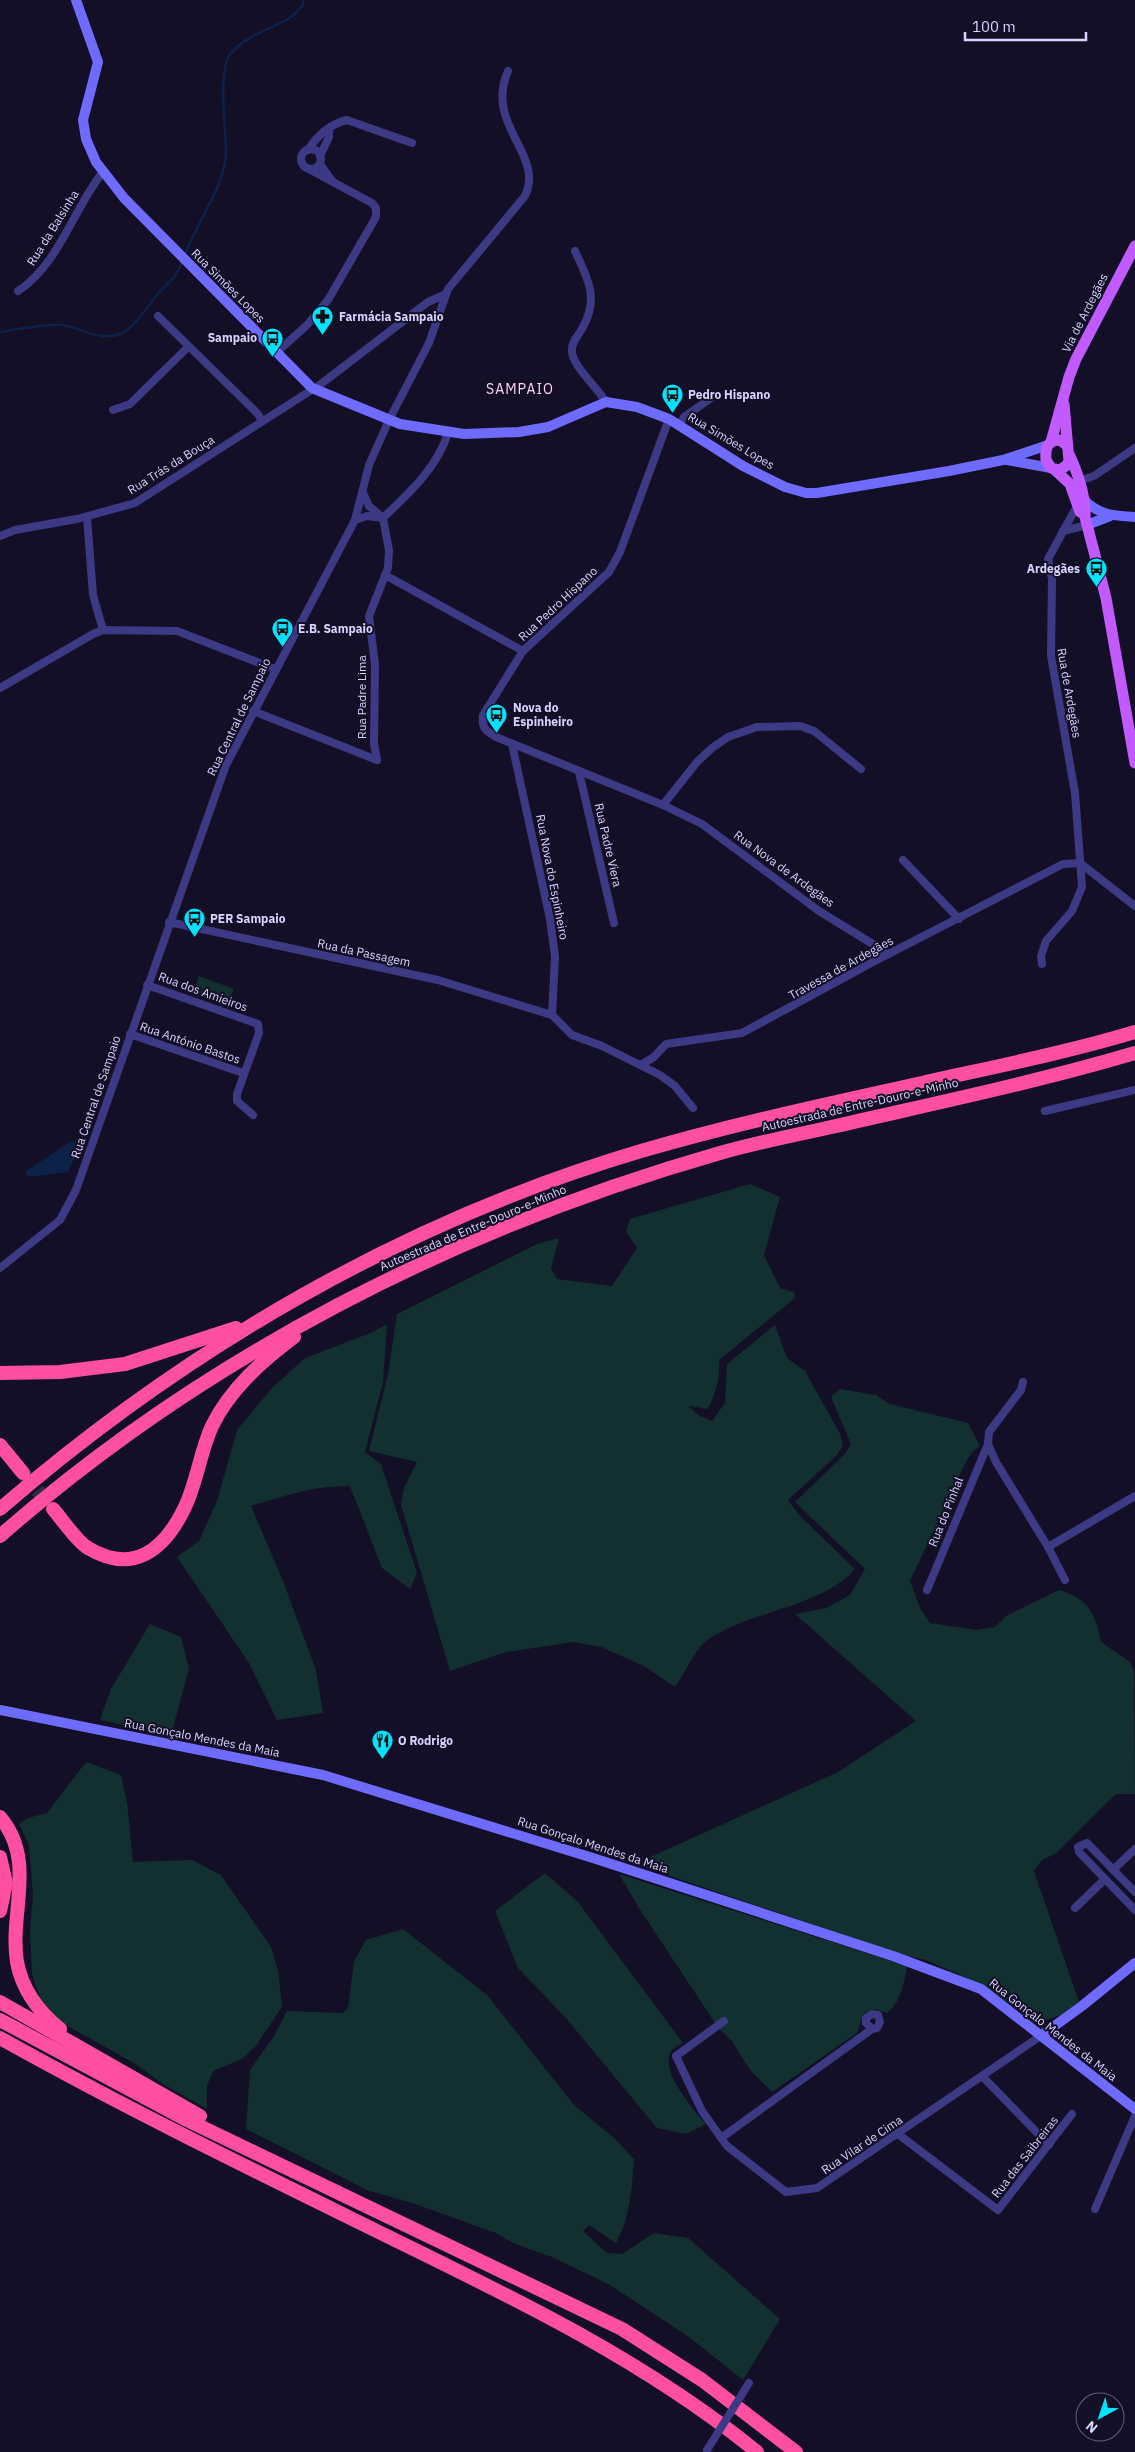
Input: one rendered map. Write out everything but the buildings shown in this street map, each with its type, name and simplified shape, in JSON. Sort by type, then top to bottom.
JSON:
[{"type":"highway","name":"Autoestrada de Entre-Douro-e-Minho","points":[[0,1510],[44,1472],[123,1413],[267,1314],[341,1273],[414,1237],[536,1187],[610,1161],[740,1125],[1072,1050],[1135,1032]]},
{"type":"highway","name":"Autoestrada de Entre-Douro-e-Minho","points":[[0,1536],[55,1490],[158,1412],[218,1374],[334,1306],[491,1234],[550,1210],[676,1166],[771,1140],[1018,1085],[1135,1053]]},
{"type":"highway","points":[[52,1509],[86,1548],[109,1557],[131,1560],[150,1553],[167,1538],[185,1508],[212,1426],[231,1396],[263,1363],[334,1306]]},
{"type":"highway","points":[[0,1373],[60,1372],[125,1364],[230,1331],[267,1314]]},
{"type":"highway","points":[[0,1445],[23,1473]]},
{"type":"highway","points":[[0,1816],[16,1844],[21,1882],[17,1931],[17,1962],[26,1989],[39,2009],[85,2050]]},
{"type":"highway","points":[[0,1857],[6,1883],[0,1911]]},
{"type":"highway","points":[[0,2002],[206,2120],[243,2148]]},
{"type":"highway","points":[[0,2020],[119,2085],[243,2148],[622,2330],[702,2380],[796,2452]]},
{"type":"highway","points":[[0,2038],[168,2128],[440,2262],[590,2339],[676,2391],[757,2452]]},
{"type":"main road","name":"Via de Ardegães","points":[[1049,444],[1063,394],[1076,359],[1135,246]]},
{"type":"main road","name":"Via de Ardegães","points":[[1063,394],[1069,451],[1079,481],[1081,503]]},
{"type":"main road","points":[[1053,469],[1064,468],[1069,451],[1060,440],[1049,444],[1046,460],[1053,469],[1070,484],[1081,503],[1106,598],[1135,763]]},
{"type":"street","name":"Rua Simões Lopes","points":[[76,0],[98,62],[83,120],[86,139],[102,173],[312,388],[389,420],[448,433],[490,434],[548,427],[606,402],[637,407],[674,422],[743,466],[785,487],[806,493],[817,493],[1003,460],[1049,444]]},
{"type":"street","name":"Rua Central de Sampaio","points":[[0,1268],[60,1220],[76,1190],[147,984],[226,765],[355,520],[363,493],[368,465],[429,343],[446,294],[528,189],[529,178],[526,160],[503,113],[508,71]]},
{"type":"street","points":[[277,352],[307,325],[328,300],[376,217],[376,208],[372,203],[333,182],[326,181],[307,168],[301,160],[303,154],[321,133],[328,130],[336,122],[347,120],[412,143]]},
{"type":"street","points":[[307,168],[316,168],[329,137],[328,130]]},
{"type":"street","points":[[308,150],[317,151],[333,182]]},
{"type":"street","name":"Rua da Balsinha","points":[[18,291],[28,285],[41,270],[102,173]]},
{"type":"street","points":[[575,251],[586,275],[592,298],[592,310],[573,343],[571,352],[576,363],[606,402]]},
{"type":"street","name":"Rua Trás da Bouça","points":[[0,536],[15,530],[87,516],[135,503],[321,384],[363,354],[428,302],[446,294]]},
{"type":"street","points":[[158,316],[258,414],[262,421]]},
{"type":"street","points":[[113,410],[130,404],[188,347]]},
{"type":"street","points":[[674,422],[714,396]]},
{"type":"street","name":"Rua Pedro Hispano","points":[[663,805],[512,744],[485,730],[482,723],[482,715],[523,651],[609,572],[620,552],[674,422]]},
{"type":"street","points":[[382,518],[421,480],[444,445],[448,433]]},
{"type":"street","points":[[1079,481],[1094,476],[1135,448]]},
{"type":"street","name":"Rua Simões Lopes","points":[[1003,460],[1053,469]]},
{"type":"street","points":[[363,493],[369,506],[382,518]]},
{"type":"street","points":[[1081,503],[1110,516]]},
{"type":"street","name":"Rua de Ardegães","points":[[1042,964],[1041,956],[1046,941],[1072,911],[1082,888],[1075,792],[1049,640],[1052,578],[1048,559],[1081,503]]},
{"type":"street","points":[[87,516],[93,595],[104,630]]},
{"type":"street","points":[[355,520],[368,516],[382,518]]},
{"type":"street","points":[[1063,531],[1086,521],[1110,516],[1135,517]]},
{"type":"street","name":"Rua Padre Lima","points":[[253,711],[377,760],[374,744],[375,665],[369,616],[385,575],[388,550],[382,518]]},
{"type":"street","points":[[385,575],[523,651]]},
{"type":"street","points":[[0,688],[92,634],[104,630],[177,631],[275,669]]},
{"type":"street","points":[[663,805],[697,762],[712,748],[728,737],[757,727],[800,726],[814,731],[861,769]]},
{"type":"street","name":"Rua Nova do Espinheiro","points":[[512,744],[550,919],[554,957],[552,1015]]},
{"type":"street","name":"Rua Padre Viera","points":[[579,772],[614,923]]},
{"type":"street","name":"Rua Nova de Ardegães","points":[[663,805],[702,824],[819,911],[890,954]]},
{"type":"street","points":[[903,860],[959,919]]},
{"type":"street","points":[[1080,863],[1135,906]]},
{"type":"street","name":"Travessa de Ardegães","points":[[641,1065],[654,1057],[666,1044],[742,1033],[1057,866],[1080,863]]},
{"type":"street","name":"Rua da Passagem","points":[[169,922],[438,980],[552,1015]]},
{"type":"street","name":"Rua dos Amieiros","points":[[147,984],[258,1024],[259,1033],[243,1073]]},
{"type":"street","points":[[552,1015],[572,1035],[641,1065],[675,1086],[694,1108]]},
{"type":"street","name":"Rua António Bastos","points":[[130,1034],[243,1073]]},
{"type":"street","points":[[243,1073],[237,1101],[253,1115]]},
{"type":"street","points":[[1045,1112],[1135,1090]]},
{"type":"street","name":"Rua do Pinhal","points":[[927,1590],[988,1444],[989,1432],[1021,1390],[1022,1382]]},
{"type":"street","points":[[988,1444],[996,1462],[1048,1546],[1065,1580]]},
{"type":"street","points":[[1048,1546],[1135,1496]]},
{"type":"street","name":"Rua Gonçalo Mendes da Maia","points":[[0,1710],[323,1775],[549,1844],[893,1956],[981,1989],[1135,2109]]},
{"type":"street","points":[[1135,1892],[1087,1843],[1078,1848],[1079,1852],[1135,1910]]},
{"type":"street","points":[[1113,1870],[1135,1849]]},
{"type":"street","points":[[1075,1908],[1105,1879]]},
{"type":"street","points":[[1042,2035],[1135,1963]]},
{"type":"street","name":"Rua Vilar de Cima","points":[[724,2021],[676,2056],[702,2111],[727,2146],[786,2192],[817,2188],[1042,2035]]},
{"type":"street","points":[[721,2138],[872,2029]]},
{"type":"street","points":[[982,2076],[1049,2145]]},
{"type":"street","name":"Rua das Saibreiras","points":[[898,2134],[998,2210],[1072,2114]]},
{"type":"street","points":[[1095,2209],[1135,2116]]},
{"type":"street","points":[[707,2451],[749,2383]]},
{"type":"green space","points":[[199,976],[234,989],[227,1006],[193,994]]},
{"type":"green space","points":[[750,1184],[780,1197],[764,1255],[780,1288],[794,1292],[795,1298],[719,1360],[717,1385],[708,1409],[688,1406],[698,1415],[712,1421],[725,1403],[727,1364],[775,1325],[787,1358],[805,1371],[840,1434],[843,1446],[836,1456],[788,1500],[800,1516],[855,1569],[841,1582],[824,1592],[722,1631],[705,1642],[697,1651],[675,1687],[644,1666],[601,1647],[574,1642],[506,1652],[450,1671],[401,1505],[404,1488],[417,1462],[369,1451],[388,1374],[397,1314],[537,1244],[559,1238],[551,1268],[557,1279],[612,1286],[637,1248],[626,1232],[630,1219]]},
{"type":"green space","points":[[387,1324],[383,1382],[365,1452],[381,1464],[417,1573],[410,1589],[382,1568],[350,1486],[312,1489],[251,1506],[283,1581],[316,1670],[323,1713],[277,1720],[249,1663],[177,1557],[199,1541],[217,1501],[237,1430],[273,1387],[305,1358],[373,1332]]},
{"type":"green space","points":[[840,1389],[876,1395],[890,1404],[968,1423],[980,1446],[972,1452],[964,1466],[910,1581],[920,1608],[930,1623],[977,1630],[995,1627],[1006,1616],[1059,1590],[1069,1593],[1084,1603],[1093,1615],[1101,1642],[1130,1662],[1134,1672],[1135,1794],[1116,1794],[1055,1854],[1042,1860],[1034,1871],[1079,2002],[1061,2015],[1038,2023],[978,1983],[926,1960],[899,1954],[635,1864],[838,1772],[916,1721],[795,1614],[826,1608],[850,1595],[865,1569],[795,1502],[844,1455],[851,1444],[831,1397]]},
{"type":"green space","points":[[150,1624],[181,1637],[189,1669],[171,1735],[100,1720],[111,1689]]},
{"type":"green space","points":[[86,1762],[121,1775],[127,1803],[133,1862],[192,1860],[221,1875],[271,1947],[278,1970],[282,2007],[255,2047],[242,2059],[213,2071],[207,2086],[207,2109],[163,2084],[134,2063],[55,2019],[40,1998],[32,1975],[30,1931],[33,1895],[29,1845],[19,1824],[28,1818],[47,1813]]},
{"type":"green space","points":[[545,1873],[578,1902],[683,2043],[671,2052],[669,2060],[670,2069],[680,2090],[706,2124],[686,2134],[657,2128],[565,2017],[518,1968],[495,1911]]},
{"type":"green space","points":[[619,1874],[907,1966],[899,1998],[887,2013],[875,2009],[864,2013],[857,2033],[772,2092],[750,2070],[732,2041],[719,2029],[639,1908]]},
{"type":"green space","points":[[403,1929],[487,1995],[574,2105],[613,2137],[634,2159],[627,2213],[616,2243],[589,2225],[583,2231],[607,2253],[622,2254],[654,2233],[688,2238],[780,2319],[743,2380],[689,2337],[610,2285],[552,2257],[513,2243],[496,2233],[415,2204],[367,2190],[246,2129],[250,2070],[274,2036],[287,2011],[343,2013],[348,2008],[354,1961],[366,1940]]},
{"type":"water","points":[[71,1141],[79,1147],[68,1172],[30,1177],[27,1175],[25,1172]]},
{"type":"waterway","points":[[185,255],[216,191],[225,165],[223,86],[227,61],[231,53],[243,42],[291,17],[303,5],[303,0]]},
{"type":"waterway","points":[[0,332],[38,326],[61,325],[97,335],[112,336],[120,334],[136,322],[175,276],[182,262]]},
{"type":"tunnel","points":[[24,1474],[51,1507]]},
{"type":"place","name":"Farmácia Sampaio","points":[[323,336]]},
{"type":"place","name":"Sampaio","points":[[273,357]]},
{"type":"place","name":"Pedro Hispano","points":[[672,414]]},
{"type":"place","name":"Ardegães","points":[[1096,588]]},
{"type":"place","name":"E.B. Sampaio","points":[[282,648]]},
{"type":"place","name":"Nova do Espinheiro","points":[[497,734]]},
{"type":"place","name":"PER Sampaio","points":[[194,938]]},
{"type":"place","name":"O Rodrigo","points":[[382,1760]]},
{"type":"district","name":"SAMPAIO","points":[[520,389]]}]
